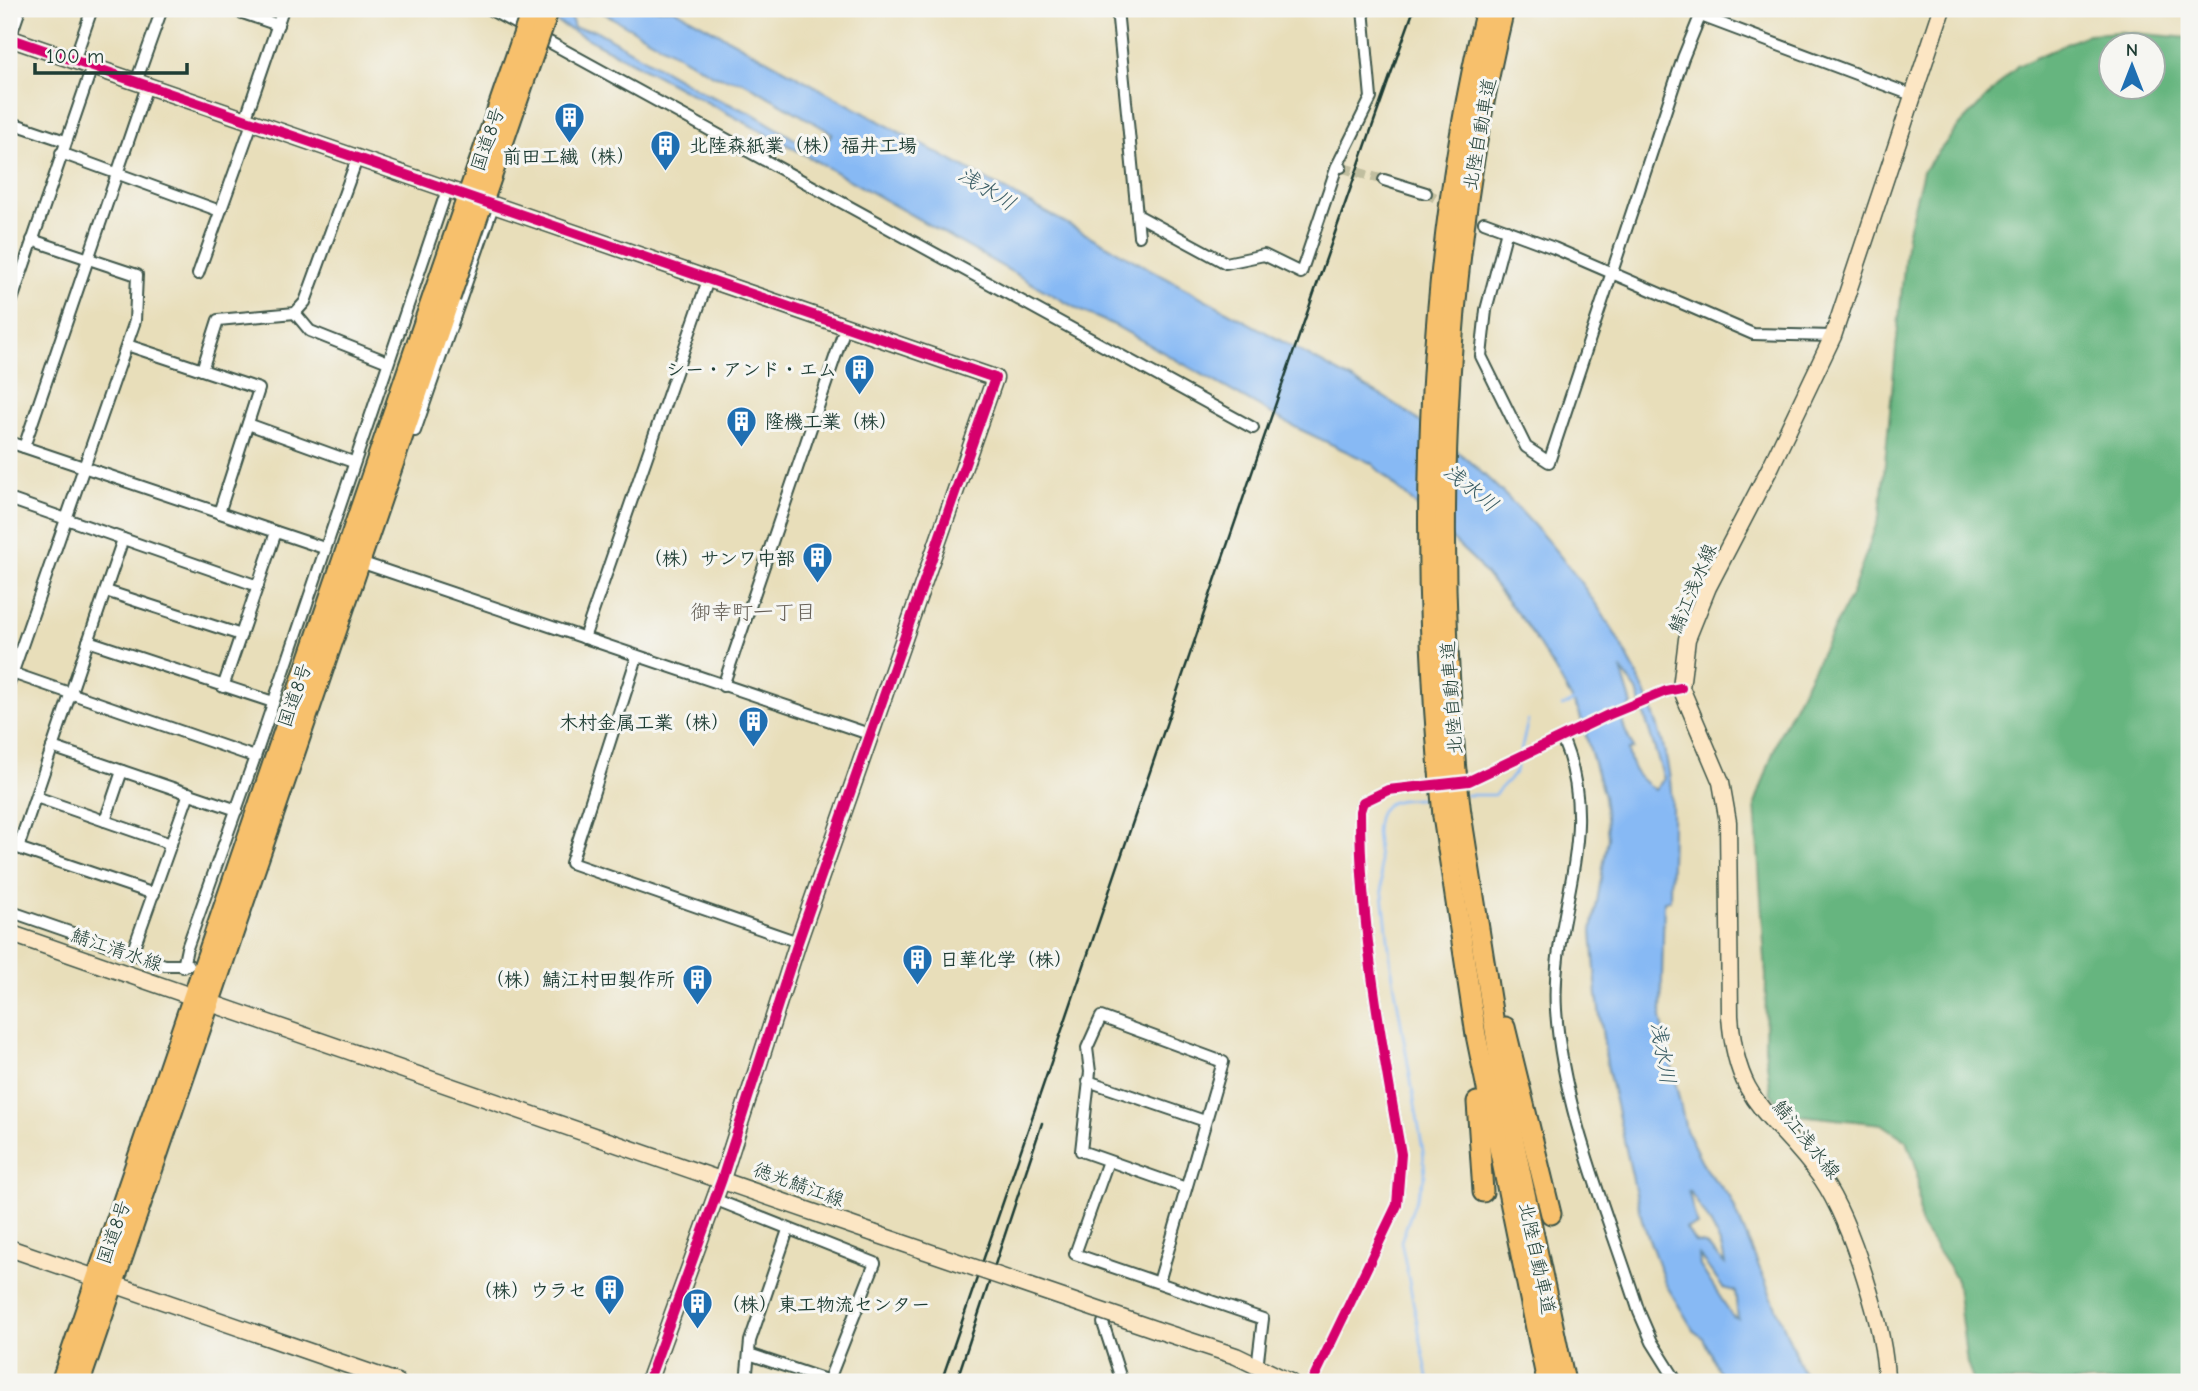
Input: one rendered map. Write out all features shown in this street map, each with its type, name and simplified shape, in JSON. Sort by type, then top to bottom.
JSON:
[{"type":"highway","name":"国道8号","points":[[61,1382],[105,1282],[202,1002],[222,960],[364,563],[442,296],[532,9]]},
{"type":"highway","name":"国道8号","points":[[202,1002],[206,959],[290,706],[549,9]]},
{"type":"highway","name":"北陸自動車道","points":[[1486,9],[1462,123],[1448,211],[1426,576],[1480,1061],[1547,1382]]},
{"type":"highway","name":"北陸自動車道","points":[[1448,771],[1439,391],[1465,216],[1504,9]]},
{"type":"highway","name":"北陸自動車道","points":[[1460,877],[1565,1382]]},
{"type":"highway","points":[[1460,877],[1457,945],[1479,1114],[1483,1192]]},
{"type":"highway","points":[[1460,877],[1551,1214]]},
{"type":"highway","name":"国道8号","points":[[80,1382],[105,1282]]},
{"type":"main road","name":"鯖江浅水線","points":[[1886,1382],[1877,1321],[1846,1228],[1822,1180],[1753,1101],[1742,1082],[1732,1042],[1730,1016],[1728,822],[1721,782],[1673,689],[1687,639],[1707,587],[1771,466],[1833,336],[1942,9]]},
{"type":"main road","points":[[9,38],[995,378],[798,942],[722,1179],[648,1382]]},
{"type":"main road","name":"鯖江清水線","points":[[9,933],[202,1002]]},
{"type":"main road","name":"徳光鯖江線","points":[[202,1002],[1236,1356],[1290,1382]]},
{"type":"main road","points":[[9,1248],[397,1382]]},
{"type":"street","points":[[9,38],[20,9]]},
{"type":"street","points":[[74,61],[92,9]]},
{"type":"street","points":[[24,447],[118,173],[160,9]]},
{"type":"street","points":[[231,9],[278,25]]},
{"type":"street","points":[[198,274],[283,9]]},
{"type":"street","points":[[489,9],[1252,428]]},
{"type":"street","points":[[1117,9],[1139,236]]},
{"type":"street","points":[[1137,215],[1226,263],[1264,255],[1301,273],[1340,167],[1371,98],[1363,9]]},
{"type":"street","points":[[1507,230],[1486,310],[1481,356],[1526,447],[1549,462],[1683,58],[1702,12],[1912,95]]},
{"type":"street","points":[[9,309],[92,67]]},
{"type":"street","points":[[9,122],[65,141]]},
{"type":"street","points":[[61,153],[220,211]]},
{"type":"street","points":[[202,370],[218,320],[295,313],[314,286],[357,159]]},
{"type":"street","points":[[1384,180],[1426,193]]},
{"type":"street","points":[[183,967],[447,190]]},
{"type":"street","points":[[493,206],[364,563],[872,735]]},
{"type":"street","points":[[1485,222],[1612,272],[1753,334],[1833,336]]},
{"type":"street","points":[[32,240],[137,275],[135,321],[10,676],[70,693],[255,757]]},
{"type":"street","points":[[584,638],[708,280]]},
{"type":"street","points":[[295,313],[310,331],[388,362]]},
{"type":"street","points":[[723,686],[845,328]]},
{"type":"street","points":[[127,345],[259,389],[219,513]]},
{"type":"street","points":[[248,424],[353,462]]},
{"type":"street","points":[[9,442],[324,548]]},
{"type":"street","points":[[9,499],[258,586]]},
{"type":"street","points":[[223,687],[276,532]]},
{"type":"street","points":[[123,539],[36,797],[13,846],[154,894]]},
{"type":"street","points":[[106,591],[241,635]]},
{"type":"street","points":[[88,641],[273,702]]},
{"type":"street","points":[[637,657],[571,863],[798,942]]},
{"type":"street","points":[[1312,1382],[1397,1205],[1401,1183],[1401,1154],[1366,938],[1360,872],[1360,811],[1363,802],[1388,790],[1469,781],[1673,689]]},
{"type":"street","points":[[1564,737],[1576,773],[1580,806],[1576,855],[1556,987],[1559,1038],[1566,1079],[1639,1312],[1651,1342],[1677,1382]]},
{"type":"street","points":[[52,747],[237,810]]},
{"type":"street","points":[[105,821],[122,771]]},
{"type":"street","points":[[132,953],[190,793]]},
{"type":"street","points":[[36,797],[170,844]]},
{"type":"street","points":[[9,911],[165,965],[183,967],[206,959]]},
{"type":"street","points":[[1159,1282],[1223,1062],[1101,1017],[1087,1048],[1088,1082],[1081,1151],[1186,1188]]},
{"type":"street","points":[[1088,1082],[1205,1121]]},
{"type":"street","points":[[1108,1161],[1075,1254],[1263,1319],[1258,1367]]},
{"type":"street","points":[[714,1199],[875,1263],[830,1382],[749,1354]]},
{"type":"street","points":[[746,1382],[750,1341],[788,1230]]},
{"type":"street","points":[[1103,1323],[1122,1382]]},
{"type":"green space","points":[[2088,34],[2096,34],[2096,102],[2166,102],[2166,36],[2189,38],[2189,1382],[1974,1382],[1967,1364],[1956,1278],[1920,1225],[1917,1169],[1907,1141],[1882,1124],[1790,1114],[1771,1094],[1765,1048],[1766,976],[1755,804],[1779,736],[1852,593],[1880,514],[1907,235],[1923,171],[1961,124],[2017,66]]},
{"type":"water","name":"浅水川","points":[[532,9],[674,9],[1384,397],[1475,466],[1561,557],[1598,607],[1629,660],[1653,713],[1668,767],[1672,833],[1670,900],[1664,901],[1661,1018],[1686,1130],[1706,1170],[1730,1197],[1807,1382],[1724,1382],[1703,1338],[1694,1331],[1665,1283],[1642,1220],[1607,1065],[1597,996],[1592,931],[1608,838],[1604,797],[1579,712],[1525,623],[1474,560],[1371,463],[1297,428],[1114,325],[1081,311],[789,146]],"holes":[[[600,11],[715,76],[743,82],[832,133],[821,149],[808,147],[753,114],[706,94],[595,30],[574,28],[571,17]],[[1621,669],[1637,691],[1664,779],[1655,790],[1636,773],[1629,757],[1628,750],[1633,749],[1622,716],[1632,705]],[[1688,1190],[1716,1235],[1725,1264],[1705,1244],[1695,1242],[1686,1228],[1697,1225]],[[1699,1255],[1723,1288],[1735,1291],[1738,1319],[1733,1317],[1700,1266]]]},
{"type":"waterway","points":[[1562,706],[1575,701]]},
{"type":"waterway","points":[[1521,751],[1528,720]]},
{"type":"waterway","points":[[1466,795],[1494,795],[1516,772],[1518,761]]},
{"type":"waterway","points":[[1429,1382],[1401,1241],[1425,1175],[1423,1151],[1391,965],[1376,833],[1377,820],[1386,805],[1402,800],[1435,798]]},
{"type":"tunnel","points":[[1343,168],[1384,180]]},
{"type":"tunnel","points":[[1426,193],[1484,222]]},
{"type":"railway","points":[[941,1382],[1414,9]]},
{"type":"railway","points":[[956,1382],[1042,1123]]},
{"type":"cycle path","points":[[9,38],[995,378],[798,942],[722,1179],[648,1382]]},
{"type":"cycle path","points":[[1312,1382],[1397,1205],[1401,1154],[1379,1026],[1368,940],[1361,854],[1360,811],[1363,802],[1388,790],[1469,781],[1608,715],[1666,691],[1681,688]]},
{"type":"place","name":"前田工繊（株）","points":[[569,144]]},
{"type":"place","name":"北陸森紙業（株）福井工場","points":[[666,172]]},
{"type":"place","name":"シー・アンド・エム","points":[[860,396]]},
{"type":"place","name":"隆機工業（株）","points":[[742,448]]},
{"type":"place","name":"（株）サンワ中部","points":[[818,585]]},
{"type":"place","name":"木村金属工業（株）","points":[[753,749]]},
{"type":"place","name":"日華化学（株）","points":[[917,986]]},
{"type":"place","name":"（株）鯖江村田製作所","points":[[698,1006]]},
{"type":"place","name":"（株）ウラセ","points":[[610,1317]]},
{"type":"place","name":"（株）東工物流センター","points":[[698,1331]]},
{"type":"district","name":"御幸町一丁目","points":[[753,612]]}]
